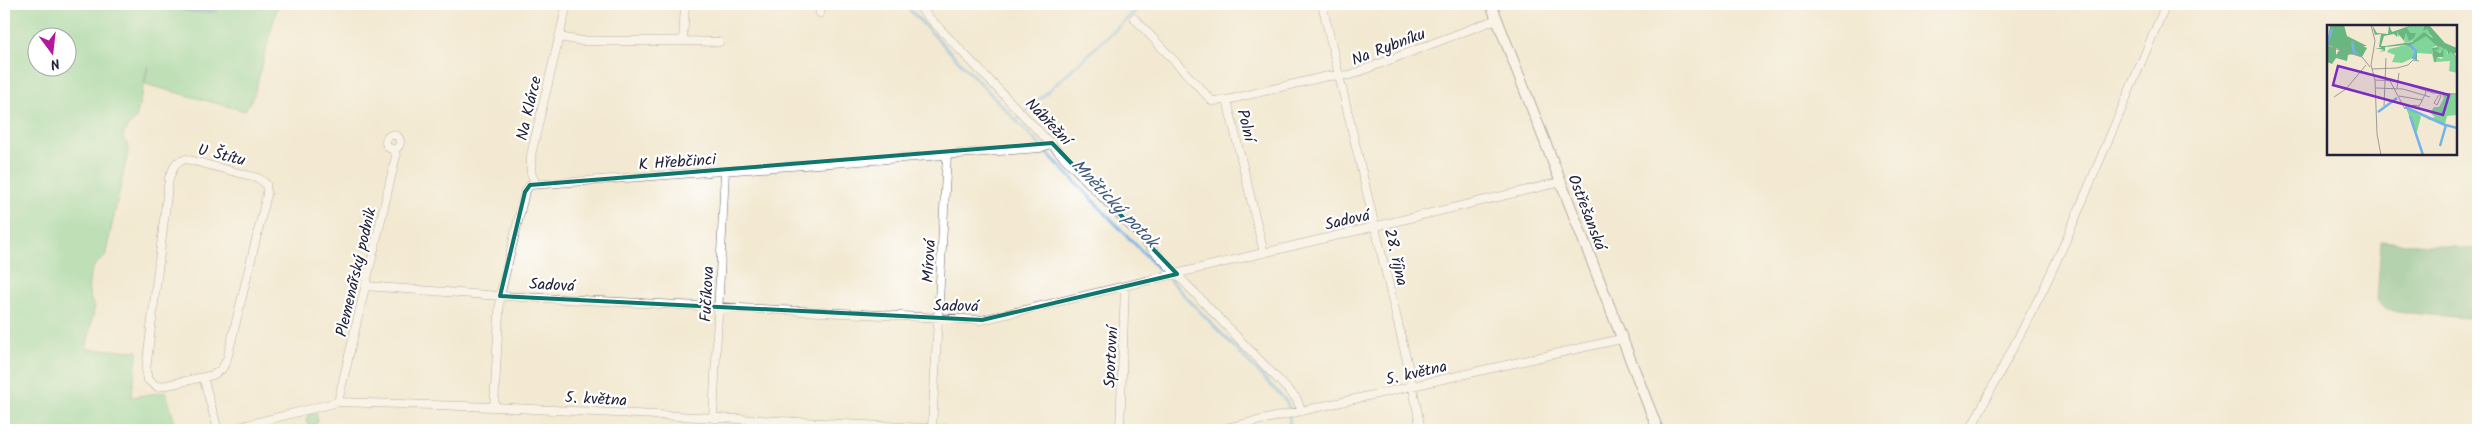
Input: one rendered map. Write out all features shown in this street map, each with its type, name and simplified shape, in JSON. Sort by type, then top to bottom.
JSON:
[{"type":"street","name":"Na Klárce","points":[[536,184],[531,173],[531,155],[567,4]]},
{"type":"street","points":[[683,41],[685,4]]},
{"type":"street","points":[[820,4],[820,13]]},
{"type":"street","name":"Nábřežní","points":[[916,4],[1026,117],[1047,146],[1296,398],[1301,411]]},
{"type":"street","name":"28. října","points":[[1322,4],[1422,430]]},
{"type":"street","name":"Ostřešanská","points":[[1491,4],[1658,430]]},
{"type":"street","points":[[1970,430],[2043,290],[2166,4]]},
{"type":"street","name":"Polní","points":[[1134,18],[1212,101],[1227,100],[1264,253]]},
{"type":"street","name":"Na Rybníku","points":[[1227,100],[1328,76],[1350,76],[1497,19]]},
{"type":"street","points":[[559,37],[582,41],[719,42]]},
{"type":"street","name":"Plemenářský podnik","points":[[338,402],[396,156],[394,149],[388,147],[387,138],[400,134]]},
{"type":"street","name":"K Hřebčinci","points":[[536,184],[947,155],[1047,146]]},
{"type":"street","name":"Mírová","points":[[932,428],[947,155]]},
{"type":"street","name":"U Štítu","points":[[186,159],[258,178],[264,181],[267,189],[227,359],[218,372],[203,377],[158,387],[152,384],[146,376],[169,178],[176,163],[186,159]]},
{"type":"street","name":"Fučíkova","points":[[713,418],[725,171]]},
{"type":"street","name":"Sadová","points":[[365,286],[500,296],[982,320],[1560,182]]},
{"type":"street","points":[[494,407],[500,296],[525,192],[528,187],[536,184]]},
{"type":"street","name":"Sportovní","points":[[1120,430],[1126,286]]},
{"type":"street","name":"5. května","points":[[1220,430],[1621,339]]},
{"type":"street","points":[[203,377],[218,430]]},
{"type":"street","name":"5. května","points":[[227,430],[338,402],[494,407],[967,430]]},
{"type":"highlighted area","points":[[1052,143],[1177,274],[982,320],[500,296],[525,192],[530,185]]},
{"type":"green space","points":[[4,4],[278,4],[254,95],[245,111],[145,84],[148,65],[136,119],[128,126],[122,137],[129,147],[105,257],[95,265],[89,280],[90,297],[95,305],[86,349],[138,351],[131,397],[166,392],[177,430],[4,430]]},
{"type":"green space","points":[[2381,241],[2478,249],[2478,319],[2397,312],[2382,307],[2377,300]]},
{"type":"green space","points":[[316,412],[318,422],[312,426],[308,425],[306,420],[309,414]]},
{"type":"water","points":[[171,4],[218,4],[217,11],[200,12],[186,11]]},
{"type":"waterway","name":"Mnětický potok","points":[[904,4],[1286,401],[1289,408],[1290,430]]},
{"type":"waterway","points":[[1017,120],[1143,4]]}]
